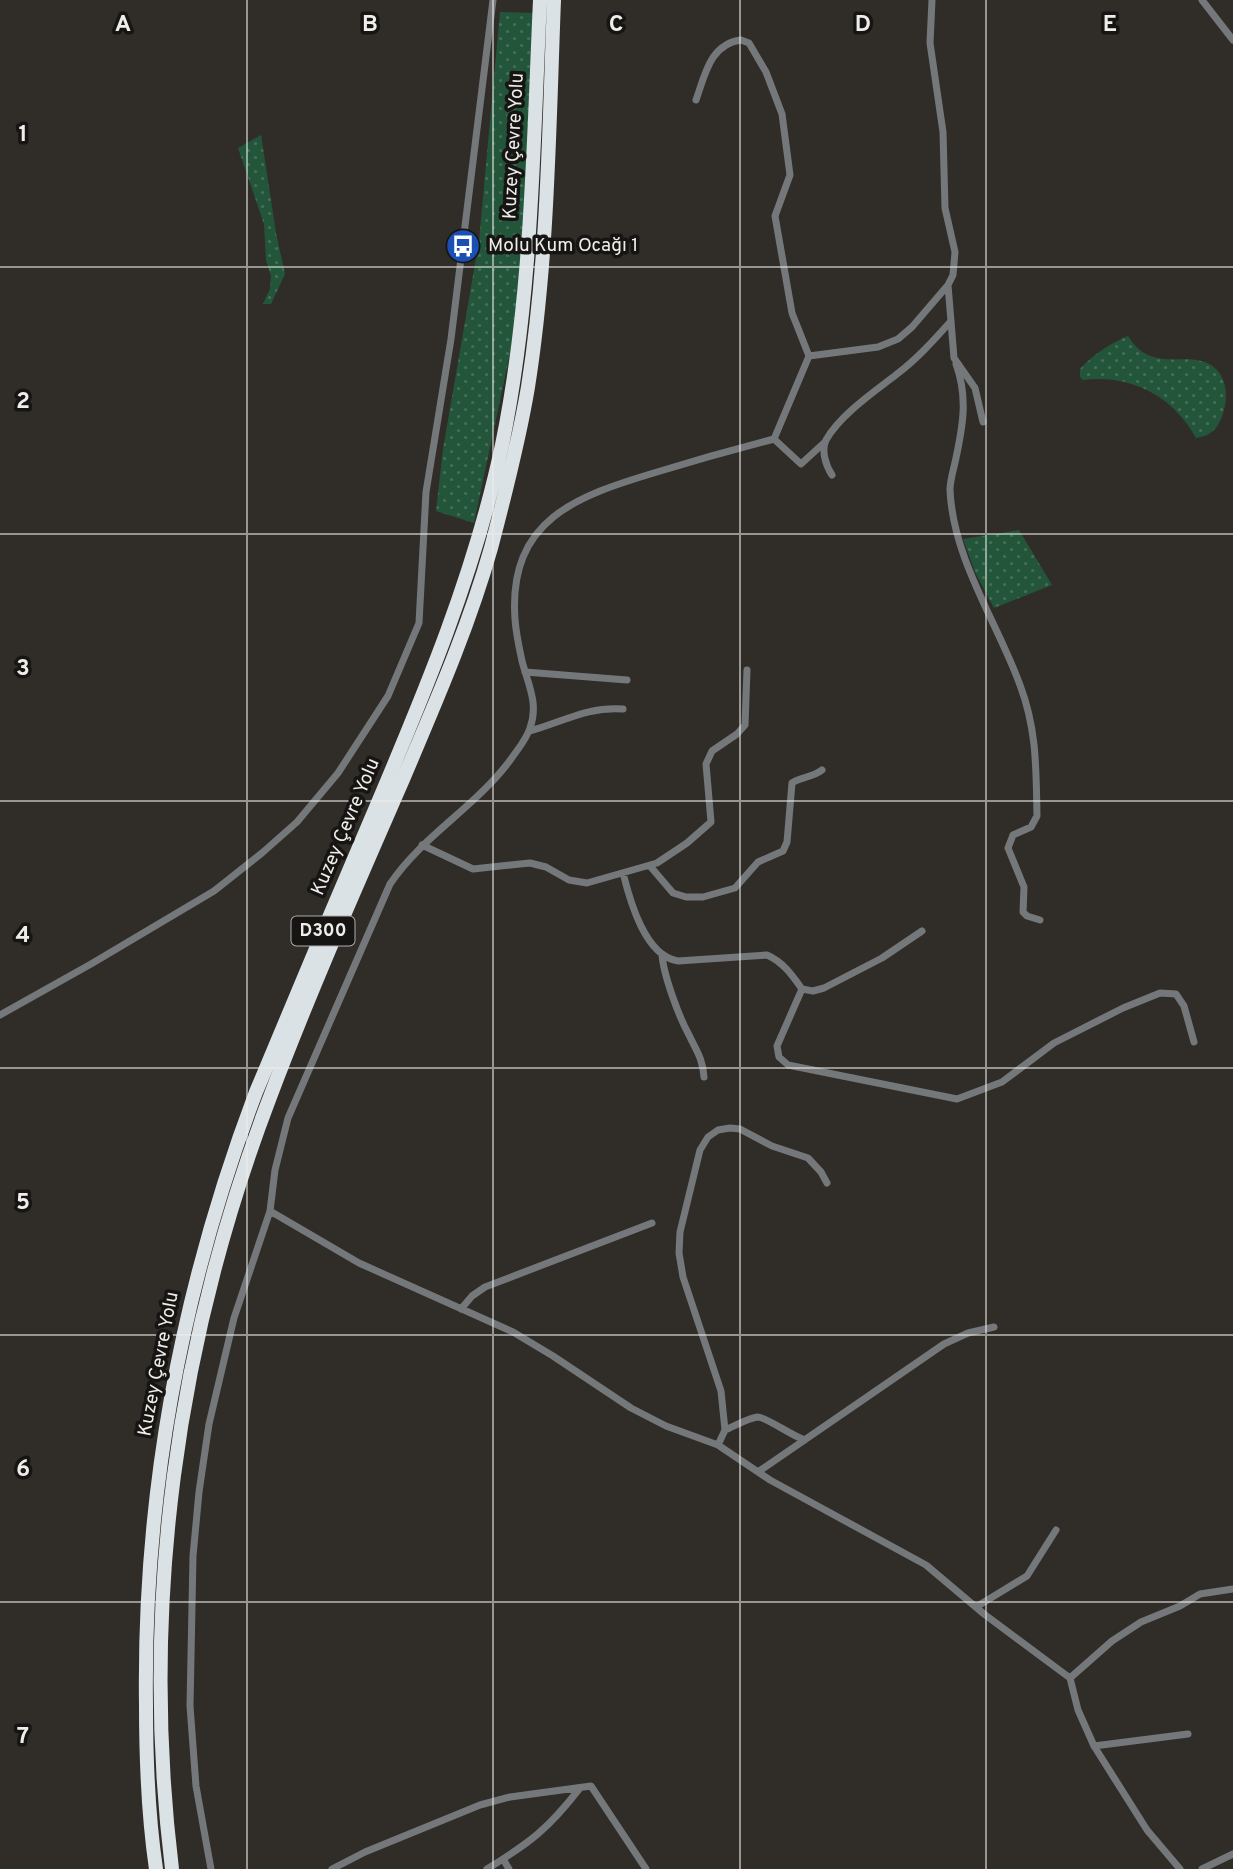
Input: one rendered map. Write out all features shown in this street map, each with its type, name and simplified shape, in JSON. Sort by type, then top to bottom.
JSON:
[{"type":"highway","name":"Kuzey Çevre Yolu","points":[[156,1869],[146,1745],[145,1653],[155,1506],[170,1399],[197,1277],[234,1149],[430,680],[477,544],[514,382],[524,297],[532,195],[540,0]]},
{"type":"highway","name":"Kuzey Çevre Yolu","points":[[173,1869],[160,1742],[162,1600],[169,1505],[190,1378],[210,1286],[250,1152],[271,1093],[444,683],[490,550],[518,437],[536,323],[554,0]]},
{"type":"highway","points":[[146,1745],[150,1869]]},
{"type":"street","points":[[0,1015],[214,891],[262,853],[297,822],[338,773],[388,696],[419,623],[426,492],[451,339],[493,0]]},
{"type":"street","points":[[809,356],[878,346],[898,339],[912,327],[948,285],[955,267],[955,252],[945,208],[943,132],[930,43],[932,0]]},
{"type":"street","points":[[1202,0],[1233,40]]},
{"type":"street","points":[[696,100],[711,58],[733,41],[741,40],[749,43],[766,72],[782,114],[790,175],[775,216],[792,313],[809,356],[774,439]]},
{"type":"street","points":[[948,285],[954,359],[962,382],[964,411],[950,487],[951,502],[965,559],[1014,669],[1033,731],[1037,816],[1031,827],[1013,835],[1008,848],[1024,887],[1023,912],[1040,920]]},
{"type":"street","points":[[774,439],[802,464],[871,392],[911,363],[951,321]]},
{"type":"street","points":[[956,364],[968,375],[975,388],[983,422]]},
{"type":"street","points":[[211,1869],[196,1786],[191,1732],[191,1588],[195,1524],[207,1436],[225,1354],[245,1282],[270,1210],[279,1149],[297,1095],[384,895],[404,865],[422,845],[482,793],[522,745],[530,731],[534,700],[516,629],[516,583],[527,552],[539,532],[555,515],[576,500],[621,483],[774,439]]},
{"type":"street","points":[[825,441],[825,459],[832,475]]},
{"type":"street","points":[[422,845],[472,869],[530,863],[545,867],[569,880],[587,883],[657,863],[687,843],[711,822],[707,759],[716,748],[745,725],[747,670]]},
{"type":"street","points":[[525,672],[627,680]]},
{"type":"street","points":[[530,731],[584,711],[623,709]]},
{"type":"street","points":[[650,866],[669,890],[682,896],[703,897],[735,888],[758,862],[783,851],[787,842],[792,783],[822,770]]},
{"type":"street","points":[[623,873],[640,924],[652,944],[662,954],[678,961],[767,956],[784,966],[802,989],[813,991],[824,988],[882,958],[922,932]]},
{"type":"street","points":[[662,954],[665,974],[689,1036],[699,1053],[704,1077]]},
{"type":"street","points":[[802,989],[777,1046],[779,1057],[785,1063],[957,1099],[1002,1082],[1054,1043],[1160,993],[1176,994],[1184,1006],[1194,1042]]},
{"type":"street","points":[[718,1445],[725,1430],[720,1391],[680,1262],[680,1232],[699,1150],[718,1130],[740,1129],[772,1146],[808,1158],[827,1183]]},
{"type":"street","points":[[270,1210],[359,1263],[533,1344],[652,1420],[718,1445],[758,1472],[926,1565],[976,1607],[1070,1678],[1078,1710],[1094,1746],[1147,1830],[1180,1869]]},
{"type":"street","points":[[461,1309],[472,1296],[485,1287],[652,1223]]},
{"type":"street","points":[[758,1472],[944,1344],[968,1333],[994,1327]]},
{"type":"street","points":[[725,1430],[762,1417],[789,1434],[805,1440]]},
{"type":"street","points":[[976,1607],[1027,1576],[1056,1530]]},
{"type":"street","points":[[1070,1678],[1111,1640],[1130,1628],[1200,1594],[1233,1589]]},
{"type":"street","points":[[1094,1746],[1188,1734]]},
{"type":"street","points":[[332,1869],[365,1852],[480,1805],[510,1797],[591,1786],[646,1869]]},
{"type":"street","points":[[487,1869],[545,1829],[580,1787]]},
{"type":"street","points":[[1202,1869],[1233,1854]]},
{"type":"street","points":[[503,1859],[509,1869]]},
{"type":"green space","points":[[500,12],[533,13],[524,228],[512,344],[474,523],[436,511],[443,449],[479,241]]},
{"type":"green space","points":[[261,135],[285,274],[271,304],[263,304],[270,289],[271,276],[266,260],[264,224],[238,148]]},
{"type":"green space","points":[[1128,336],[1139,349],[1154,357],[1196,360],[1206,363],[1220,374],[1226,400],[1221,419],[1214,430],[1196,438],[1175,410],[1149,391],[1118,381],[1083,380],[1080,377],[1080,369],[1091,359]]},
{"type":"green space","points":[[1019,530],[1052,585],[994,608],[975,572],[963,539]]},
{"type":"place","name":"Molu Kum Ocağı 1","points":[[463,246]]}]
